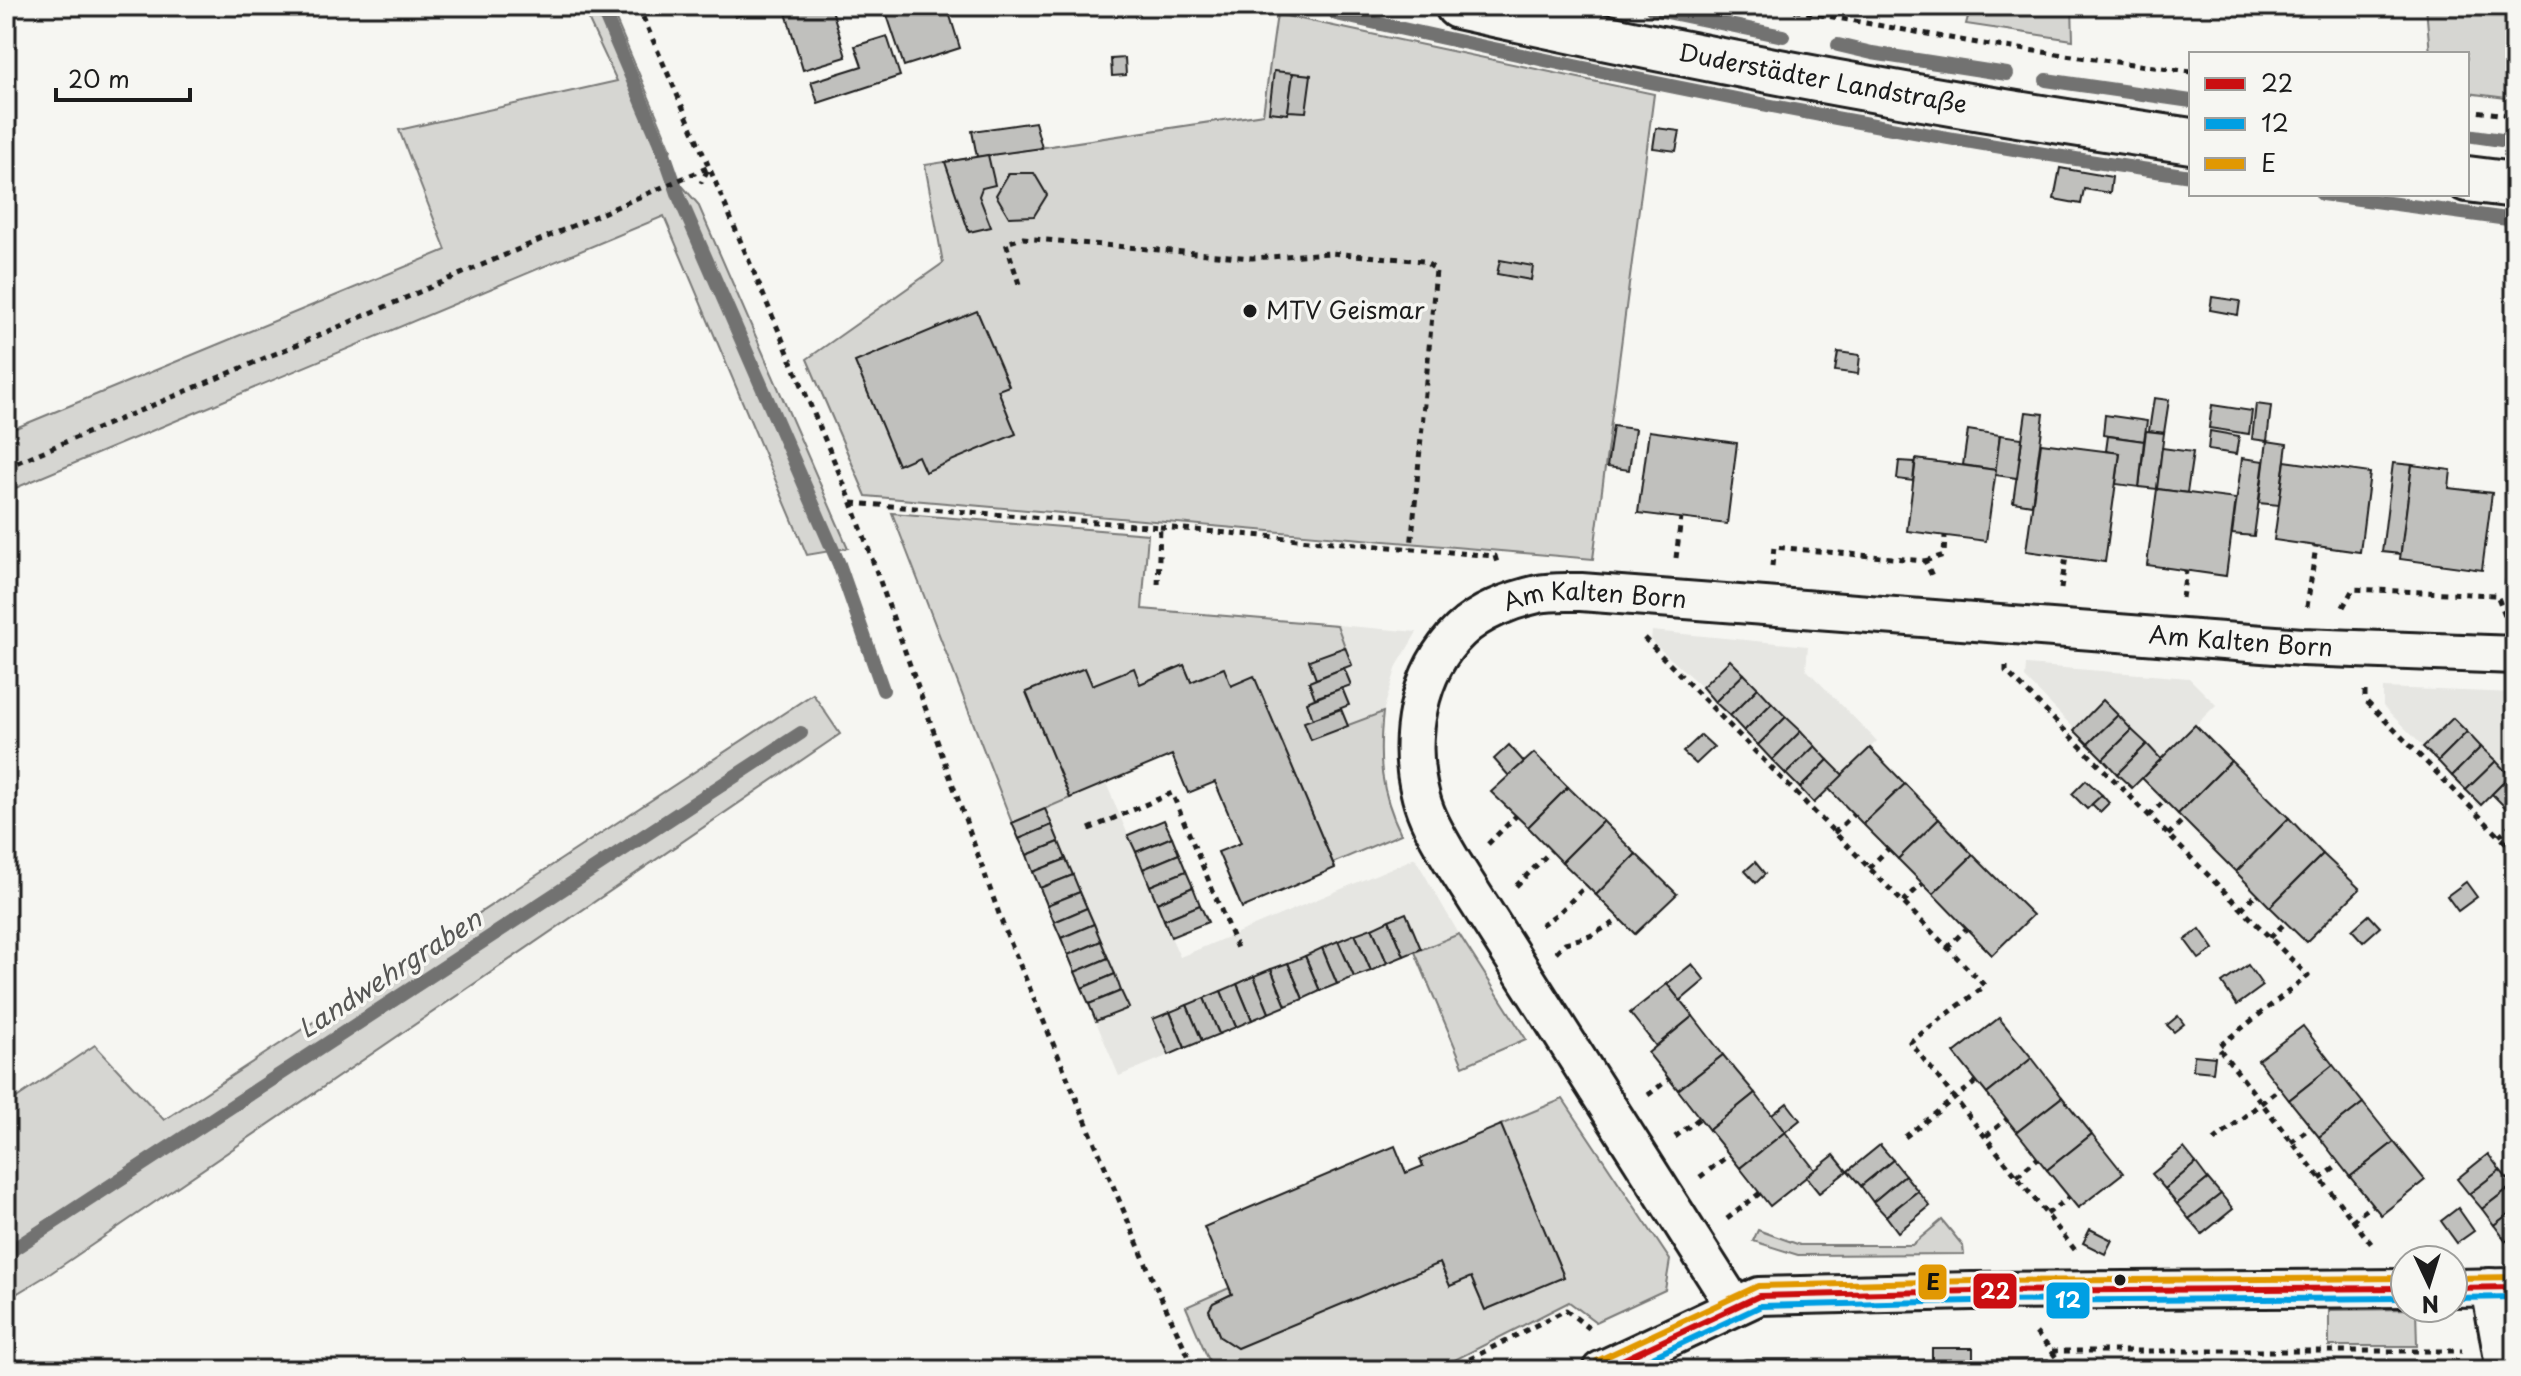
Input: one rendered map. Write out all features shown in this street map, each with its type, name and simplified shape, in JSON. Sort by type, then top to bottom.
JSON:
[{"type":"main road","name":"Duderstädter Landstraße","points":[[1458,6],[1811,79],[2189,141]]},
{"type":"main road","points":[[2469,179],[2515,185]]},
{"type":"street","name":"Am Kalten Born","points":[[1735,1307],[1506,948],[1430,822],[1421,799],[1414,754],[1415,728],[1420,702],[1440,657],[1460,631],[1477,618],[1511,602],[1540,593],[1581,592],[2310,648],[2515,655]]},
{"type":"street","points":[[2469,1288],[2502,1287],[2503,1360]]},
{"type":"street","points":[[1614,1364],[1759,1296],[2389,1288]]},
{"type":"path","points":[[638,6],[852,503],[1003,925],[1152,1278],[1195,1370]]},
{"type":"path","points":[[1771,6],[1983,44],[2189,72]]},
{"type":"path","points":[[2469,110],[2515,116]]},
{"type":"path","points":[[701,183],[709,167]]},
{"type":"path","points":[[6,467],[301,344],[709,167]]},
{"type":"path","points":[[1019,284],[1006,243],[1023,238],[1252,258],[1331,253],[1424,261],[1436,270],[1411,549]]},
{"type":"path","points":[[852,503],[1495,556],[1511,602]]},
{"type":"path","points":[[1158,586],[1160,527]]},
{"type":"path","points":[[1925,561],[1944,555],[1945,536]]},
{"type":"path","points":[[2310,648],[2316,546]]},
{"type":"path","points":[[2310,648],[2353,589],[2497,595],[2506,618]]},
{"type":"path","points":[[1648,597],[1644,639],[1985,986],[1910,1042],[2077,1251],[2078,1290]]},
{"type":"path","points":[[2007,626],[2006,671],[2308,976],[2218,1047],[2381,1257],[2389,1276]]},
{"type":"path","points":[[2366,651],[2365,700],[2515,852]]},
{"type":"path","points":[[1089,829],[1172,793],[1239,953]]},
{"type":"path","points":[[2149,816],[2164,801]]},
{"type":"path","points":[[1834,833],[1854,814]]},
{"type":"path","points":[[2168,835],[2183,820]]},
{"type":"path","points":[[2499,836],[2515,821]]},
{"type":"path","points":[[1869,868],[1888,849]]},
{"type":"path","points":[[1903,902],[1922,884]]},
{"type":"path","points":[[1506,948],[1560,912],[1587,885]]},
{"type":"path","points":[[2241,909],[2257,893]]},
{"type":"path","points":[[1527,980],[1565,943],[1590,936],[1621,919]]},
{"type":"path","points":[[2270,938],[2286,922]]},
{"type":"path","points":[[1947,948],[1966,929]]},
{"type":"path","points":[[1905,1137],[1977,1081]]},
{"type":"path","points":[[2214,1141],[2280,1088]]},
{"type":"path","points":[[1986,1136],[2007,1119]]},
{"type":"path","points":[[2291,1142],[2311,1127]]},
{"type":"path","points":[[2017,1176],[2038,1158]]},
{"type":"path","points":[[2320,1179],[2340,1164]]},
{"type":"path","points":[[2047,1214],[2069,1197]]},
{"type":"path","points":[[2352,1221],[2372,1205]]},
{"type":"path","points":[[1998,1291],[2066,1370]]},
{"type":"path","points":[[1448,1370],[1566,1310],[1614,1364]]},
{"type":"path","points":[[2052,1351],[2503,1360]]},
{"type":"shaded area","points":[[582,6],[610,6],[671,149],[666,167],[698,204],[848,548],[807,555],[664,216],[6,492],[6,432],[446,250],[399,130],[617,81]]},
{"type":"shaded area","points":[[1971,6],[2072,6],[2073,40],[1966,24]]},
{"type":"shaded area","points":[[2426,6],[2515,6],[2515,99],[2469,93],[2469,52],[2430,52]]},
{"type":"shaded area","name":"MTV Geismar","points":[[1277,14],[1654,94],[1593,559],[866,496],[807,359],[943,263],[925,165],[1263,114]]},
{"type":"shaded area","points":[[892,513],[1148,534],[1142,609],[1337,625],[1345,647],[1310,661],[1316,679],[1309,682],[1315,698],[1307,702],[1313,719],[1311,739],[1383,712],[1382,774],[1401,834],[1333,863],[1254,677],[1231,686],[1223,668],[1191,682],[1184,665],[1140,684],[1092,685],[1084,668],[1026,692],[1070,798],[1012,823]]},
{"type":"shaded area","points":[[1337,625],[1417,632],[1397,666],[1383,712],[1311,740],[1307,702],[1309,682],[1316,679],[1309,660],[1345,647]]},
{"type":"shaded area","points":[[1652,631],[1808,646],[1806,669],[1877,741],[1814,803],[1702,687],[1651,641]]},
{"type":"shaded area","points":[[2026,665],[2189,678],[2216,705],[2132,788],[2025,678]]},
{"type":"shaded area","points":[[2383,688],[2515,693],[2515,771],[2481,805],[2383,706]]},
{"type":"shaded area","points":[[813,694],[840,734],[51,1273],[6,1300],[6,1105],[95,1045],[164,1120]]},
{"type":"shaded area","points":[[1106,783],[1128,835],[1164,820],[1208,922],[1171,937],[1180,957],[1415,858],[1459,934],[1119,1076],[1012,823]]},
{"type":"shaded area","points":[[1459,934],[1526,1039],[1463,1066],[1415,952]]},
{"type":"shaded area","points":[[1563,1099],[1670,1260],[1665,1290],[1596,1322],[1569,1302],[1435,1370],[1213,1370],[1186,1307],[1229,1288],[1232,1294],[1213,1303],[1209,1310],[1220,1337],[1237,1347],[1440,1263],[1450,1286],[1471,1277],[1485,1310],[1564,1277],[1500,1125]]},
{"type":"shaded area","points":[[1942,1220],[1963,1246],[1964,1254],[1798,1255],[1753,1241],[1758,1230],[1800,1245],[1912,1245]]},
{"type":"shaded area","points":[[2389,1309],[2389,1324],[2416,1324],[2417,1346],[2329,1346],[2329,1310]]},
{"type":"shaded area","points":[[1746,1359],[1800,1359],[1800,1370],[1706,1370]]},
{"type":"shaded area","points":[[2048,1359],[2055,1370],[1845,1370],[1845,1361]]},
{"type":"building","points":[[731,6],[770,6],[735,17]]},
{"type":"building","points":[[784,6],[831,6],[846,57],[803,70]]},
{"type":"building","points":[[884,6],[947,6],[960,48],[904,66]]},
{"type":"building","points":[[887,36],[900,76],[818,103],[811,82],[862,66],[855,46]]},
{"type":"building","points":[[1125,58],[1126,75],[1112,76],[1111,59]]},
{"type":"building","points":[[1274,71],[1293,73],[1288,114],[1269,112]]},
{"type":"building","points":[[1293,73],[1311,75],[1306,112],[1288,111]]},
{"type":"building","points":[[1035,122],[1042,148],[977,157],[972,131]]},
{"type":"building","points":[[1656,128],[1680,131],[1676,151],[1653,148]]},
{"type":"building","points":[[988,155],[995,185],[982,188],[979,196],[991,227],[969,232],[945,162]]},
{"type":"building","points":[[2060,168],[2112,177],[2110,193],[2084,189],[2081,204],[2054,199]]},
{"type":"building","points":[[1009,173],[1034,173],[1047,195],[1034,216],[1009,217],[996,195]]},
{"type":"building","points":[[1500,260],[1533,266],[1531,280],[1497,274]]},
{"type":"building","points":[[2212,297],[2240,301],[2238,315],[2210,310]]},
{"type":"building","points":[[977,311],[1009,386],[998,390],[1016,434],[925,472],[918,456],[898,465],[855,362]]},
{"type":"building","points":[[1838,352],[1860,355],[1858,374],[1835,371]]},
{"type":"building","points":[[2154,398],[2169,400],[2164,433],[2149,431]]},
{"type":"building","points":[[2256,404],[2271,406],[2267,441],[2252,439]]},
{"type":"building","points":[[2212,405],[2252,411],[2249,434],[2209,428]]},
{"type":"building","points":[[2026,412],[2044,414],[2032,505],[2013,502]]},
{"type":"building","points":[[2105,415],[2147,421],[2144,441],[2103,435]]},
{"type":"building","points":[[1613,426],[1635,429],[1629,470],[1607,467]]},
{"type":"building","points":[[1968,430],[2000,435],[1996,470],[1963,465]]},
{"type":"building","points":[[1649,431],[1737,443],[1727,524],[1638,513]]},
{"type":"building","points":[[2146,431],[2164,433],[2157,489],[2139,487]]},
{"type":"building","points":[[2210,431],[2239,436],[2236,454],[2208,450]]},
{"type":"building","points":[[2000,435],[2022,438],[2017,478],[1995,475]]},
{"type":"building","points":[[2108,436],[2144,441],[2139,487],[2116,484],[2120,453],[2106,451]]},
{"type":"building","points":[[2267,441],[2287,444],[2279,505],[2259,503]]},
{"type":"building","points":[[2041,443],[2120,453],[2105,562],[2026,551]]},
{"type":"building","points":[[2162,448],[2193,452],[2187,493],[2157,489]]},
{"type":"building","points":[[2242,458],[2264,461],[2254,536],[2232,534]]},
{"type":"building","points":[[1916,459],[1996,470],[1986,541],[1907,531]]},
{"type":"building","points":[[1899,461],[1915,462],[1913,481],[1897,479]]},
{"type":"building","points":[[2285,461],[2370,473],[2360,552],[2274,540]]},
{"type":"building","points":[[2393,463],[2412,465],[2401,554],[2382,552]]},
{"type":"building","points":[[2412,465],[2451,470],[2449,488],[2492,493],[2482,570],[2400,559]]},
{"type":"building","points":[[2157,489],[2236,499],[2226,576],[2147,565]]},
{"type":"building","points":[[2515,515],[2515,580],[2505,585]]},
{"type":"building","points":[[1345,647],[1352,665],[1316,679],[1309,660]]},
{"type":"building","points":[[1730,660],[1744,674],[1715,702],[1702,687]]},
{"type":"building","points":[[1184,665],[1191,682],[1224,668],[1231,686],[1254,676],[1335,868],[1242,908],[1218,852],[1241,843],[1215,782],[1188,793],[1172,755],[1070,798],[1026,692],[1085,668],[1092,685],[1134,668],[1140,684]]},
{"type":"building","points":[[1344,668],[1351,685],[1315,698],[1309,682]]},
{"type":"building","points":[[1744,674],[1758,688],[1730,716],[1715,702]]},
{"type":"building","points":[[1342,688],[1349,705],[1313,719],[1307,702]]},
{"type":"building","points":[[1758,688],[1772,703],[1744,731],[1730,716]]},
{"type":"building","points":[[2103,700],[2118,715],[2088,744],[2074,730]]},
{"type":"building","points":[[1772,703],[1786,717],[1758,745],[1744,731]]},
{"type":"building","points":[[1341,709],[1348,726],[1311,740],[1304,722]]},
{"type":"building","points":[[2118,715],[2132,730],[2103,759],[2088,744]]},
{"type":"building","points":[[1786,717],[1801,731],[1772,760],[1758,745]]},
{"type":"building","points":[[2453,718],[2467,732],[2438,761],[2423,747]]},
{"type":"building","points":[[2195,725],[2231,761],[2178,814],[2142,778]]},
{"type":"building","points":[[2132,730],[2147,744],[2117,774],[2103,759]]},
{"type":"building","points":[[1801,731],[1815,746],[1786,774],[1772,760]]},
{"type":"building","points":[[2467,732],[2481,747],[2452,776],[2438,761]]},
{"type":"building","points":[[1701,735],[1714,747],[1696,764],[1683,752]]},
{"type":"building","points":[[2147,744],[2161,759],[2132,788],[2117,774]]},
{"type":"building","points":[[1509,745],[1524,762],[1509,776],[1494,759]]},
{"type":"building","points":[[1815,746],[1828,760],[1800,788],[1786,774]]},
{"type":"building","points":[[2481,747],[2496,761],[2466,790],[2452,776]]},
{"type":"building","points":[[1870,748],[1905,784],[1863,824],[1828,788]]},
{"type":"building","points":[[1534,753],[1568,787],[1528,827],[1491,792]]},
{"type":"building","points":[[1828,760],[1843,775],[1814,803],[1800,788]]},
{"type":"building","points":[[2231,761],[2289,818],[2236,872],[2178,814]]},
{"type":"building","points":[[2496,761],[2510,776],[2481,805],[2466,790]]},
{"type":"building","points":[[2515,771],[2515,817],[2492,794]]},
{"type":"building","points":[[2086,780],[2102,795],[2087,809],[2072,794]]},
{"type":"building","points":[[1905,784],[1939,819],[1898,859],[1863,824]]},
{"type":"building","points":[[1568,787],[1603,821],[1562,862],[1528,827]]},
{"type":"building","points":[[2102,795],[2109,803],[2100,812],[2092,804]]},
{"type":"building","points":[[1045,809],[1052,825],[1019,839],[1012,823]]},
{"type":"building","points":[[2289,818],[2323,854],[2270,907],[2236,872]]},
{"type":"building","points":[[1939,819],[1973,855],[1933,894],[1898,859]]},
{"type":"building","points":[[1164,820],[1172,837],[1136,852],[1128,835]]},
{"type":"building","points":[[1603,821],[1636,854],[1596,895],[1562,862]]},
{"type":"building","points":[[1052,825],[1059,842],[1027,855],[1019,839]]},
{"type":"building","points":[[1172,837],[1179,854],[1143,869],[1136,852]]},
{"type":"building","points":[[1059,842],[1066,859],[1033,872],[1027,855]]},
{"type":"building","points":[[1179,854],[1186,871],[1150,886],[1143,869]]},
{"type":"building","points":[[1636,854],[1677,894],[1635,934],[1596,895]]},
{"type":"building","points":[[2323,854],[2360,889],[2306,942],[2270,907]]},
{"type":"building","points":[[1973,855],[2033,915],[1992,955],[1933,894]]},
{"type":"building","points":[[1066,859],[1073,875],[1040,888],[1033,872]]},
{"type":"building","points":[[1755,862],[1765,874],[1756,883],[1745,871]]},
{"type":"building","points":[[1186,871],[1193,887],[1157,903],[1150,886]]},
{"type":"building","points":[[1073,875],[1080,892],[1047,905],[1040,888]]},
{"type":"building","points":[[2466,882],[2477,897],[2458,911],[2447,896]]},
{"type":"building","points":[[1193,887],[1200,905],[1164,920],[1157,903]]},
{"type":"building","points":[[1080,892],[1087,908],[1054,922],[1047,905]]},
{"type":"building","points":[[1200,905],[1208,922],[1171,937],[1164,920]]},
{"type":"building","points":[[1087,908],[1094,924],[1061,938],[1054,922]]},
{"type":"building","points":[[1406,913],[1421,949],[1404,956],[1389,920]]},
{"type":"building","points":[[2369,915],[2380,927],[2363,942],[2352,930]]},
{"type":"building","points":[[1389,920],[1404,956],[1387,963],[1372,928]]},
{"type":"building","points":[[1094,924],[1101,941],[1068,955],[1061,938]]},
{"type":"building","points":[[1372,928],[1387,963],[1371,971],[1355,934]]},
{"type":"building","points":[[2200,929],[2214,949],[2199,959],[2185,940]]},
{"type":"building","points":[[1355,934],[1371,971],[1354,977],[1338,941]]},
{"type":"building","points":[[1101,941],[1108,958],[1075,972],[1068,955]]},
{"type":"building","points":[[1338,941],[1354,977],[1337,984],[1322,948]]},
{"type":"building","points":[[1322,948],[1337,984],[1320,991],[1305,956]]},
{"type":"building","points":[[1305,956],[1320,991],[1303,999],[1288,963]]},
{"type":"building","points":[[1108,958],[1115,974],[1082,988],[1075,972]]},
{"type":"building","points":[[1288,963],[1303,999],[1286,1006],[1271,969]]},
{"type":"building","points":[[1692,964],[1705,980],[1680,1001],[1667,984]]},
{"type":"building","points":[[2248,965],[2263,986],[2237,1005],[2222,983]]},
{"type":"building","points":[[1271,969],[1286,1006],[1269,1013],[1254,976]]},
{"type":"building","points":[[1115,974],[1121,991],[1089,1004],[1082,988]]},
{"type":"building","points":[[1254,976],[1269,1013],[1252,1020],[1237,984]]},
{"type":"building","points":[[1237,984],[1252,1020],[1236,1027],[1221,991]]},
{"type":"building","points":[[1667,984],[1693,1016],[1656,1046],[1630,1013]]},
{"type":"building","points":[[1121,991],[1129,1008],[1096,1021],[1089,1004]]},
{"type":"building","points":[[1221,991],[1236,1027],[1219,1034],[1204,998]]},
{"type":"building","points":[[1204,998],[1219,1034],[1202,1041],[1187,1005]]},
{"type":"building","points":[[1187,1005],[1202,1041],[1185,1048],[1170,1012]]},
{"type":"building","points":[[1170,1012],[1185,1048],[1169,1055],[1153,1019]]},
{"type":"building","points":[[1693,1016],[1723,1055],[1678,1090],[1648,1053]]},
{"type":"building","points":[[2178,1016],[2184,1024],[2174,1032],[2167,1025]]},
{"type":"building","points":[[1999,1018],[2032,1058],[1987,1094],[1954,1053]]},
{"type":"building","points":[[2303,1026],[2333,1065],[2289,1100],[2258,1060]]},
{"type":"building","points":[[1723,1055],[1755,1093],[1709,1130],[1678,1090]]},
{"type":"building","points":[[2194,1055],[2215,1057],[2213,1072],[2193,1070]]},
{"type":"building","points":[[2032,1058],[2062,1097],[2017,1132],[1987,1094]]},
{"type":"building","points":[[2333,1065],[2363,1103],[2319,1137],[2289,1100]]},
{"type":"building","points":[[1755,1093],[1785,1132],[1740,1168],[1709,1130]]},
{"type":"building","points":[[2062,1097],[2092,1134],[2047,1170],[2017,1132]]},
{"type":"building","points":[[1787,1103],[1800,1120],[1785,1132],[1772,1115]]},
{"type":"building","points":[[2363,1103],[2394,1142],[2350,1177],[2319,1137]]},
{"type":"building","points":[[1501,1125],[1564,1277],[1485,1310],[1471,1277],[1450,1286],[1440,1263],[1237,1348],[1220,1337],[1209,1310],[1213,1303],[1232,1294],[1204,1227],[1395,1146],[1406,1173],[1423,1166],[1420,1159]]},
{"type":"building","points":[[1785,1132],[1815,1170],[1770,1206],[1740,1168]]},
{"type":"building","points":[[2092,1134],[2123,1173],[2078,1208],[2047,1170]]},
{"type":"building","points":[[2394,1142],[2425,1180],[2381,1215],[2350,1177]]},
{"type":"building","points":[[1880,1145],[1893,1160],[1861,1186],[1848,1171]]},
{"type":"building","points":[[2184,1148],[2196,1163],[2165,1189],[2152,1174]]},
{"type":"building","points":[[2488,1154],[2500,1170],[2469,1194],[2457,1179]]},
{"type":"building","points":[[1834,1155],[1847,1171],[1819,1193],[1806,1177]]},
{"type":"building","points":[[1893,1160],[1905,1175],[1873,1202],[1861,1186]]},
{"type":"building","points":[[2196,1163],[2208,1179],[2177,1204],[2165,1189]]},
{"type":"building","points":[[2500,1170],[2513,1185],[2482,1209],[2469,1194]]},
{"type":"building","points":[[1905,1175],[1918,1191],[1886,1216],[1873,1202]]},
{"type":"building","points":[[2208,1179],[2221,1194],[2189,1219],[2177,1204]]},
{"type":"building","points":[[2513,1185],[2515,1209],[2494,1225],[2482,1209]]},
{"type":"building","points":[[1918,1191],[1930,1206],[1898,1232],[1886,1216]]},
{"type":"building","points":[[2221,1194],[2233,1209],[2202,1234],[2189,1219]]},
{"type":"building","points":[[2458,1208],[2474,1231],[2457,1243],[2441,1221]]},
{"type":"building","points":[[2515,1209],[2515,1234],[2506,1241],[2494,1225]]},
{"type":"building","points":[[2090,1229],[2112,1240],[2105,1254],[2083,1243]]},
{"type":"building","points":[[1932,1348],[1973,1348],[1973,1361],[1932,1361]]},
{"type":"waterway","points":[[601,6],[664,153],[680,199],[839,564],[883,690]]},
{"type":"waterway","points":[[1652,9],[1783,36]]},
{"type":"waterway","points":[[1336,14],[1762,104],[1976,143],[2189,176]]},
{"type":"waterway","points":[[1838,45],[2007,74]]},
{"type":"waterway","points":[[2046,80],[2189,101]]},
{"type":"waterway","points":[[2469,135],[2515,142]]},
{"type":"waterway","points":[[2337,196],[2515,220]]},
{"type":"waterway","name":"Landwehrgraben","points":[[6,1254],[801,733]]},
{"type":"transit line","name":"E","points":[[2469,1278],[2515,1277]]},
{"type":"transit line","name":"E","points":[[1597,1361],[1758,1286],[2389,1278]]},
{"type":"transit line","name":"22","points":[[2469,1288],[2515,1287]]},
{"type":"transit line","name":"22","points":[[1601,1370],[1759,1296],[2389,1288]]},
{"type":"transit line","name":"12","points":[[2469,1298],[2515,1297]]},
{"type":"transit line","name":"12","points":[[1625,1370],[1761,1306],[2389,1298]]},
{"type":"place","name":"MTV Geismar","points":[[1250,311]]}]
